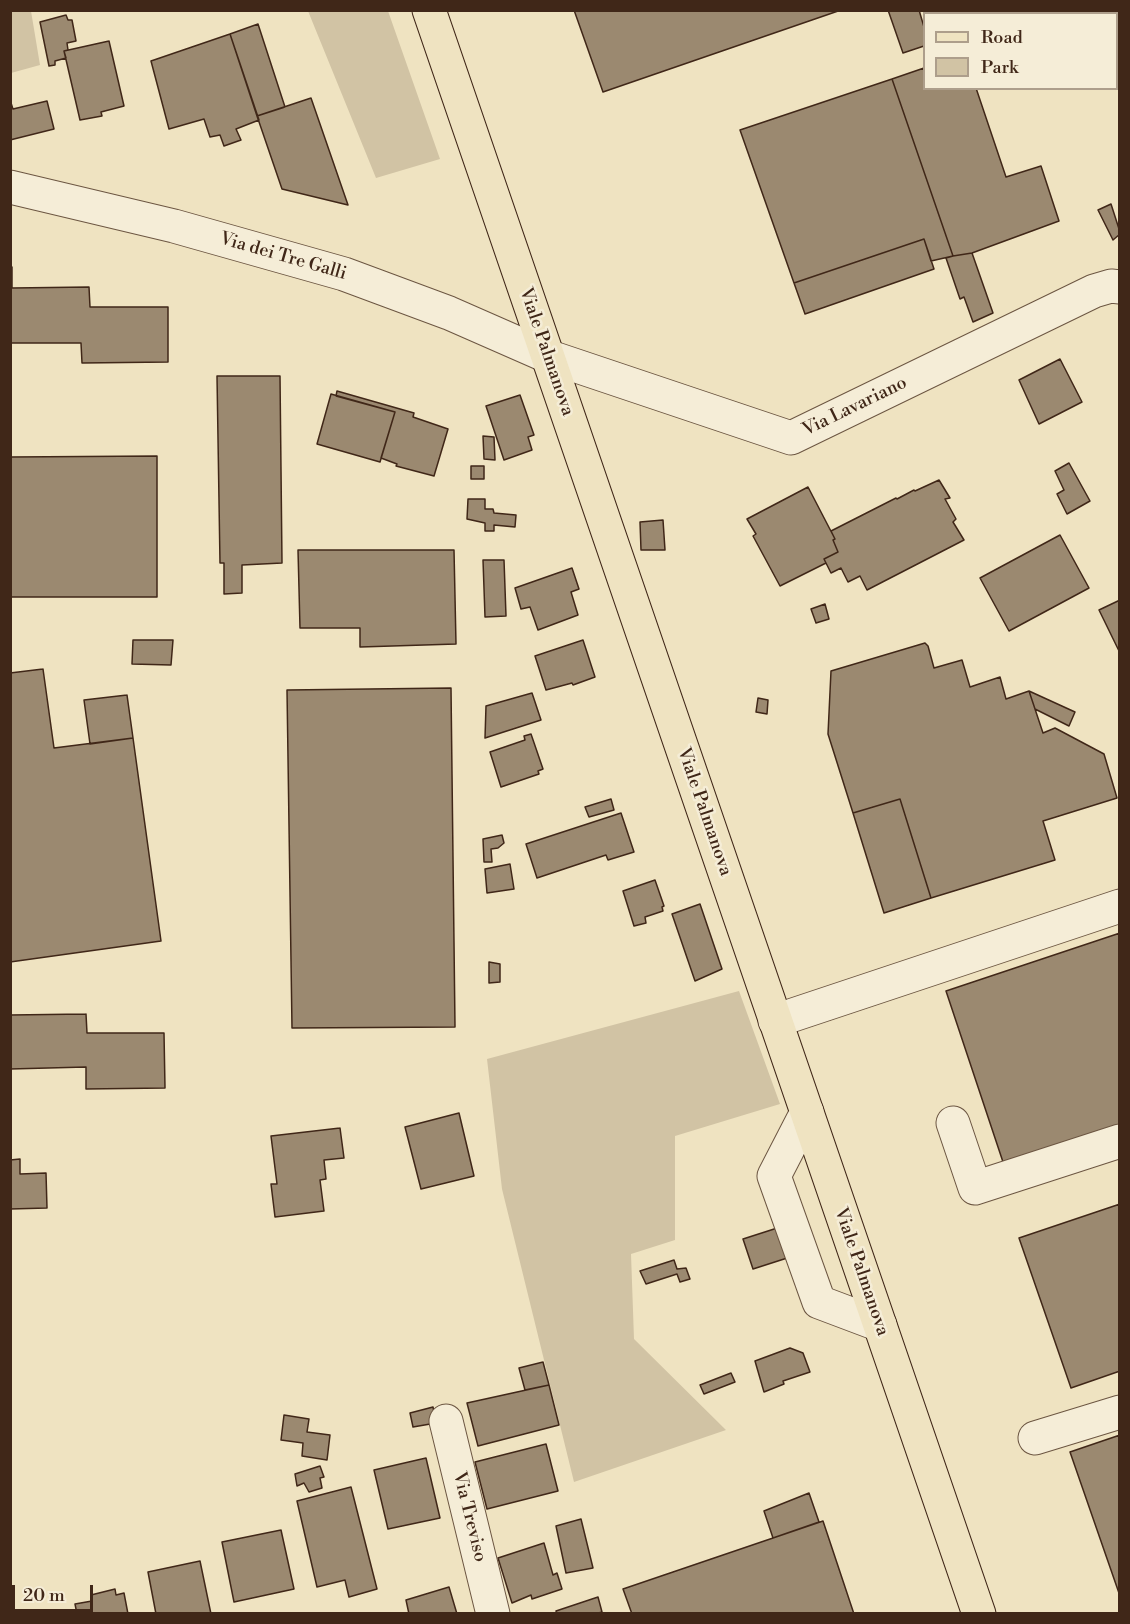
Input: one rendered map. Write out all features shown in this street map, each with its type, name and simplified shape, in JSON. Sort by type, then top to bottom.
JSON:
[{"type":"main road","name":"Viale Palmanova","points":[[429,10],[979,1614]]},
{"type":"street","name":"Via dei Tre Galli","points":[[10,187],[174,226],[344,274],[449,313],[547,356]]},
{"type":"street","name":"Via Lavariano","points":[[547,356],[791,438],[1094,291],[1111,286],[1119,287]]},
{"type":"street","points":[[775,1021],[1119,906]]},
{"type":"street","points":[[807,1112],[774,1176],[819,1302],[880,1325]]},
{"type":"street","points":[[953,1123],[975,1188],[1119,1141]]},
{"type":"street","points":[[1035,1438],[1119,1412]]},
{"type":"street","name":"Via Treviso","points":[[446,1421],[493,1614]]},
{"type":"green space","points":[[11,10],[31,11],[40,65],[11,73]]},
{"type":"green space","points":[[308,11],[388,11],[440,159],[376,178]]},
{"type":"green space","points":[[739,991],[780,1104],[675,1136],[675,1240],[631,1254],[634,1339],[726,1430],[574,1482],[502,1189],[487,1059]]},
{"type":"building","points":[[574,10],[841,10],[603,92]]},
{"type":"building","points":[[888,10],[919,10],[923,24],[923,46],[903,53]]},
{"type":"building","points":[[66,15],[68,20],[72,20],[76,41],[67,43],[68,50],[64,51],[66,58],[55,61],[55,65],[49,66],[40,22]]},
{"type":"building","points":[[258,24],[285,107],[257,116],[230,34]]},
{"type":"building","points":[[230,34],[259,120],[236,129],[241,140],[224,146],[220,135],[210,137],[204,119],[169,129],[151,61]]},
{"type":"building","points":[[109,41],[124,106],[101,112],[102,116],[80,120],[64,51]]},
{"type":"building","points":[[1120,46],[1120,72],[1118,69],[1118,47]]},
{"type":"building","points":[[923,68],[923,90],[977,90],[1006,177],[1041,166],[1059,221],[972,253],[953,256],[892,79]]},
{"type":"building","points":[[892,79],[953,256],[931,261],[924,239],[794,283],[740,130]]},
{"type":"building","points":[[311,98],[348,205],[282,189],[257,116]]},
{"type":"building","points":[[10,100],[13,109],[47,101],[54,129],[10,140]]},
{"type":"building","points":[[1111,204],[1120,232],[1113,240],[1098,210]]},
{"type":"building","points":[[924,239],[934,269],[805,314],[794,283]]},
{"type":"building","points":[[972,253],[993,313],[973,322],[964,297],[960,299],[946,258]]},
{"type":"building","points":[[10,267],[12,267],[12,288],[89,287],[90,307],[168,307],[168,362],[82,363],[81,343],[10,343]]},
{"type":"building","points":[[1060,359],[1082,402],[1039,424],[1019,380]]},
{"type":"building","points":[[217,376],[280,376],[282,563],[242,565],[242,593],[224,594],[224,563],[220,563]]},
{"type":"building","points":[[337,391],[414,413],[413,417],[448,429],[434,476],[396,466],[397,464],[381,458],[395,412],[336,396]]},
{"type":"building","points":[[331,394],[395,412],[380,462],[317,444]]},
{"type":"building","points":[[520,395],[534,435],[528,437],[532,450],[504,460],[486,406]]},
{"type":"building","points":[[483,436],[494,437],[495,460],[484,459]]},
{"type":"building","points":[[157,456],[157,597],[10,597],[10,457]]},
{"type":"building","points":[[1069,463],[1090,501],[1067,514],[1057,494],[1064,490],[1055,471]]},
{"type":"building","points":[[471,466],[484,466],[484,479],[471,479]]},
{"type":"building","points":[[939,480],[950,498],[945,499],[956,519],[953,522],[964,540],[867,590],[860,576],[848,582],[841,568],[831,573],[824,559],[838,552],[831,531],[896,498]]},
{"type":"building","points":[[808,487],[835,539],[833,540],[838,552],[824,559],[826,563],[780,586],[753,536],[756,534],[747,519]]},
{"type":"building","points":[[468,499],[485,499],[485,509],[493,509],[494,513],[516,515],[515,527],[494,525],[494,531],[485,531],[485,523],[467,519]]},
{"type":"building","points":[[663,520],[665,550],[641,550],[640,522]]},
{"type":"building","points":[[1060,535],[1089,588],[1009,631],[980,578]]},
{"type":"building","points":[[298,550],[454,550],[456,644],[360,647],[360,628],[300,628]]},
{"type":"building","points":[[483,560],[504,560],[506,616],[485,617]]},
{"type":"building","points":[[572,568],[579,589],[571,592],[578,615],[538,630],[530,607],[521,609],[515,588]]},
{"type":"building","points":[[1120,600],[1120,653],[1099,610]]},
{"type":"building","points":[[825,604],[829,619],[816,623],[811,609]]},
{"type":"building","points":[[133,640],[173,640],[171,665],[132,664]]},
{"type":"building","points":[[583,640],[595,677],[573,685],[572,683],[546,690],[535,656]]},
{"type":"building","points":[[925,643],[928,646],[934,668],[962,660],[970,687],[1000,677],[1006,699],[1029,691],[1043,733],[1055,728],[1104,754],[1117,798],[1043,821],[1055,860],[931,898],[900,799],[853,813],[828,734],[831,671]]},
{"type":"building","points":[[43,669],[54,748],[133,738],[161,941],[10,962],[10,673]]},
{"type":"building","points":[[451,688],[455,1027],[292,1028],[287,690]]},
{"type":"building","points":[[1029,691],[1075,712],[1069,726],[1035,709]]},
{"type":"building","points":[[532,693],[541,720],[485,738],[486,706]]},
{"type":"building","points":[[127,695],[133,738],[90,744],[84,700]]},
{"type":"building","points":[[758,698],[768,700],[767,714],[756,712]]},
{"type":"building","points":[[531,734],[543,769],[538,771],[539,774],[501,787],[490,752],[525,740],[524,736]]},
{"type":"building","points":[[611,799],[614,810],[589,817],[585,807]]},
{"type":"building","points":[[900,799],[931,898],[884,913],[853,813]]},
{"type":"building","points":[[621,813],[634,852],[608,860],[606,855],[537,878],[526,844]]},
{"type":"building","points":[[502,835],[504,843],[498,848],[491,849],[492,862],[484,862],[483,839]]},
{"type":"building","points":[[510,864],[514,889],[487,893],[485,869]]},
{"type":"building","points":[[655,880],[664,906],[663,911],[645,917],[646,923],[634,926],[623,891]]},
{"type":"building","points":[[700,904],[722,969],[695,981],[672,914]]},
{"type":"building","points":[[1120,933],[1120,1127],[1004,1165],[946,991]]},
{"type":"building","points":[[489,962],[500,964],[500,982],[489,983]]},
{"type":"building","points":[[86,1014],[87,1033],[164,1033],[165,1088],[86,1089],[86,1067],[10,1069],[10,1015]]},
{"type":"building","points":[[459,1113],[474,1176],[421,1189],[405,1127]]},
{"type":"building","points":[[340,1128],[344,1158],[324,1160],[326,1179],[320,1180],[324,1211],[275,1217],[271,1184],[277,1184],[271,1136]]},
{"type":"building","points":[[20,1159],[20,1174],[46,1173],[47,1208],[10,1209],[10,1160]]},
{"type":"building","points":[[1120,1204],[1120,1371],[1071,1388],[1019,1238]]},
{"type":"building","points":[[799,1221],[809,1251],[753,1269],[743,1239]]},
{"type":"building","points":[[674,1260],[677,1269],[686,1268],[690,1279],[680,1282],[677,1274],[646,1284],[640,1271]]},
{"type":"building","points":[[790,1348],[803,1353],[810,1372],[783,1381],[784,1384],[764,1392],[755,1361]]},
{"type":"building","points":[[543,1362],[549,1385],[525,1390],[519,1368]]},
{"type":"building","points":[[731,1373],[735,1382],[704,1394],[700,1385]]},
{"type":"building","points":[[549,1385],[559,1425],[478,1446],[467,1403]]},
{"type":"building","points":[[433,1407],[436,1423],[413,1427],[410,1413]]},
{"type":"building","points":[[284,1415],[309,1419],[307,1432],[330,1435],[327,1460],[302,1456],[303,1443],[281,1440]]},
{"type":"building","points":[[1120,1435],[1120,1596],[1070,1452]]},
{"type":"building","points":[[546,1444],[558,1491],[487,1509],[475,1462]]},
{"type":"building","points":[[426,1458],[440,1518],[388,1529],[374,1470]]},
{"type":"building","points":[[320,1466],[324,1477],[320,1478],[322,1488],[309,1492],[304,1483],[297,1486],[295,1474]]},
{"type":"building","points":[[351,1487],[377,1589],[349,1597],[345,1580],[317,1587],[297,1501]]},
{"type":"building","points":[[809,1493],[819,1522],[773,1538],[764,1511]]},
{"type":"building","points":[[581,1519],[593,1568],[566,1573],[556,1526]]},
{"type":"building","points":[[823,1521],[854,1614],[632,1614],[623,1589]]},
{"type":"building","points":[[281,1530],[294,1589],[234,1602],[222,1542]]},
{"type":"building","points":[[544,1543],[553,1575],[557,1573],[562,1589],[532,1599],[531,1595],[512,1603],[498,1558]]},
{"type":"building","points":[[200,1561],[211,1614],[156,1614],[148,1572]]},
{"type":"building","points":[[449,1587],[457,1614],[409,1614],[406,1600]]},
{"type":"building","points":[[115,1589],[116,1595],[124,1593],[128,1614],[77,1614],[75,1604],[92,1601],[91,1595]]},
{"type":"building","points":[[598,1597],[602,1612],[557,1614],[556,1611]]}]
